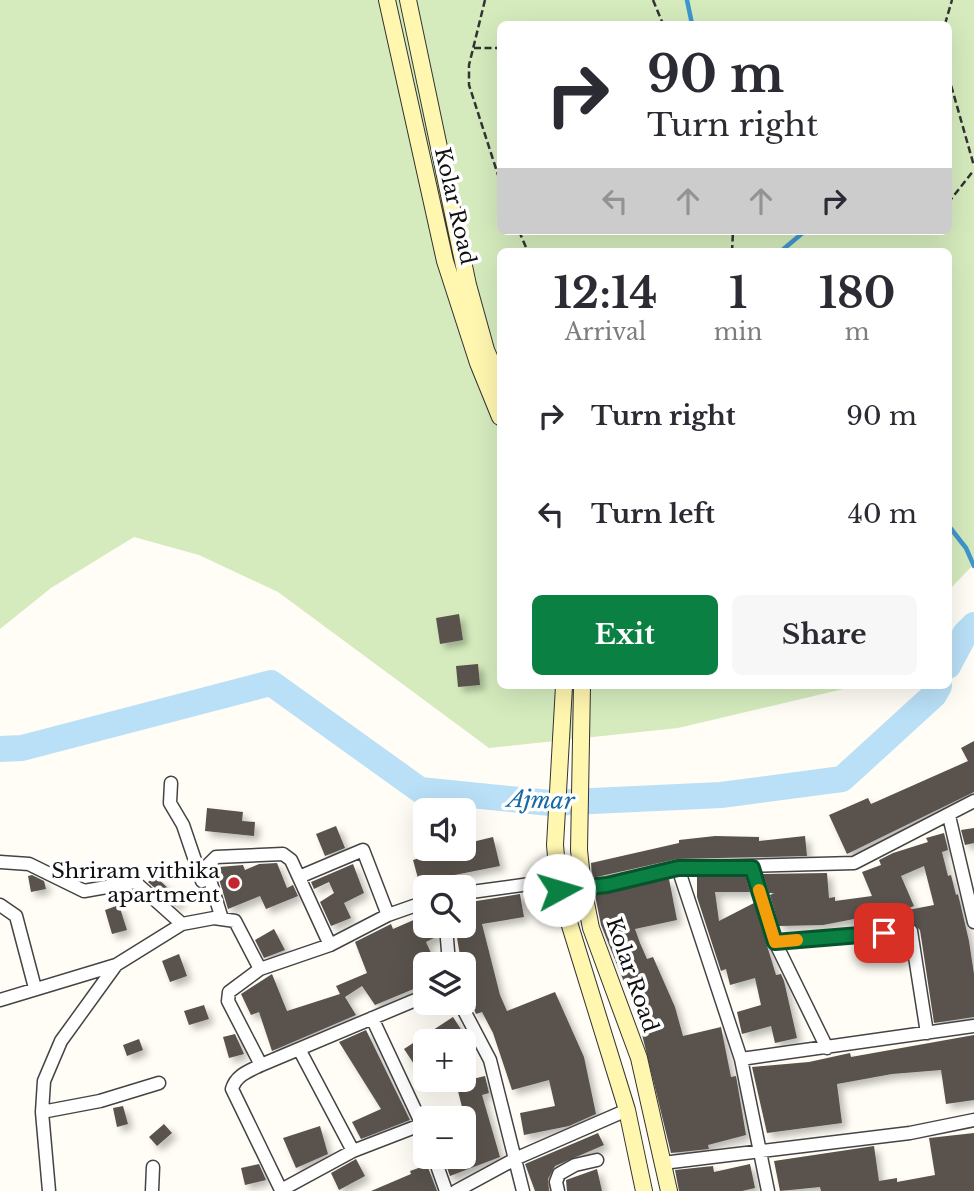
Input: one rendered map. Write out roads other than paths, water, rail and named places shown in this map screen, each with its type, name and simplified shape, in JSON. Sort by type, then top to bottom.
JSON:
[{"type":"main road","name":"Kolar Road","points":[[387,0],[445,261],[478,363],[497,410]]},
{"type":"main road","name":"Kolar Road","points":[[408,0],[468,285],[486,350],[497,375]]},
{"type":"main road","name":"Kolar Road","points":[[565,689],[555,845],[559,885],[627,1110],[644,1191]]},
{"type":"main road","name":"Kolar Road","points":[[582,689],[579,850],[583,888],[591,928],[639,1058],[669,1191]]},
{"type":"street","points":[[171,783],[170,803],[183,825],[218,918]]},
{"type":"street","points":[[476,892],[559,885],[583,888],[678,868],[752,868],[854,863],[950,816],[974,801]]},
{"type":"street","points":[[950,816],[974,922]]},
{"type":"street","points":[[299,877],[363,850],[388,915]]},
{"type":"street","points":[[218,918],[206,867],[216,857],[283,854],[291,860],[330,945]]},
{"type":"street","points":[[0,862],[29,864],[84,891],[135,882],[181,924]]},
{"type":"street","points":[[678,868],[741,1059],[768,1191]]},
{"type":"street","points":[[752,868],[775,942],[827,1048]]},
{"type":"street","points":[[0,905],[16,916],[34,988]]},
{"type":"street","points":[[261,1065],[228,996],[260,969],[330,945],[388,915],[413,906]]},
{"type":"street","points":[[0,1000],[116,964],[181,924],[218,918],[235,921],[260,969]]},
{"type":"street","points":[[775,942],[911,931],[927,1033]]},
{"type":"street","points":[[49,1191],[42,1112],[44,1081],[61,1041],[116,964]]},
{"type":"street","points":[[413,1001],[261,1065],[234,1081],[232,1089],[281,1190],[353,1152],[413,1131]]},
{"type":"street","points":[[466,1015],[490,1060],[517,1158],[523,1191]]},
{"type":"street","points":[[372,1018],[414,1106]]},
{"type":"street","points":[[741,1059],[974,1026]]},
{"type":"street","points":[[299,1049],[353,1152]]},
{"type":"street","points":[[42,1112],[100,1101],[159,1083]]},
{"type":"street","points":[[456,1191],[517,1158],[627,1110]]},
{"type":"street","points":[[663,1163],[910,1133],[974,1120]]},
{"type":"street","points":[[558,1191],[556,1182],[559,1174],[597,1160]]},
{"type":"street","points":[[152,1191],[153,1167]]},
{"type":"street","points":[[438,1169],[446,1191]]},
{"type":"waterway","points":[[687,0],[691,21]]},
{"type":"waterway","points":[[785,248],[800,235]]},
{"type":"waterway","points":[[952,530],[966,548],[974,566]]},
{"type":"waterway","name":"Ajmar","points":[[952,658],[965,634],[974,625]]},
{"type":"waterway","name":"Ajmar","points":[[0,749],[22,748],[271,683],[420,790],[550,803],[721,795],[842,779],[937,689]]},
{"type":"place","name":"Shriram vithika apartment","points":[[234,883]]}]
